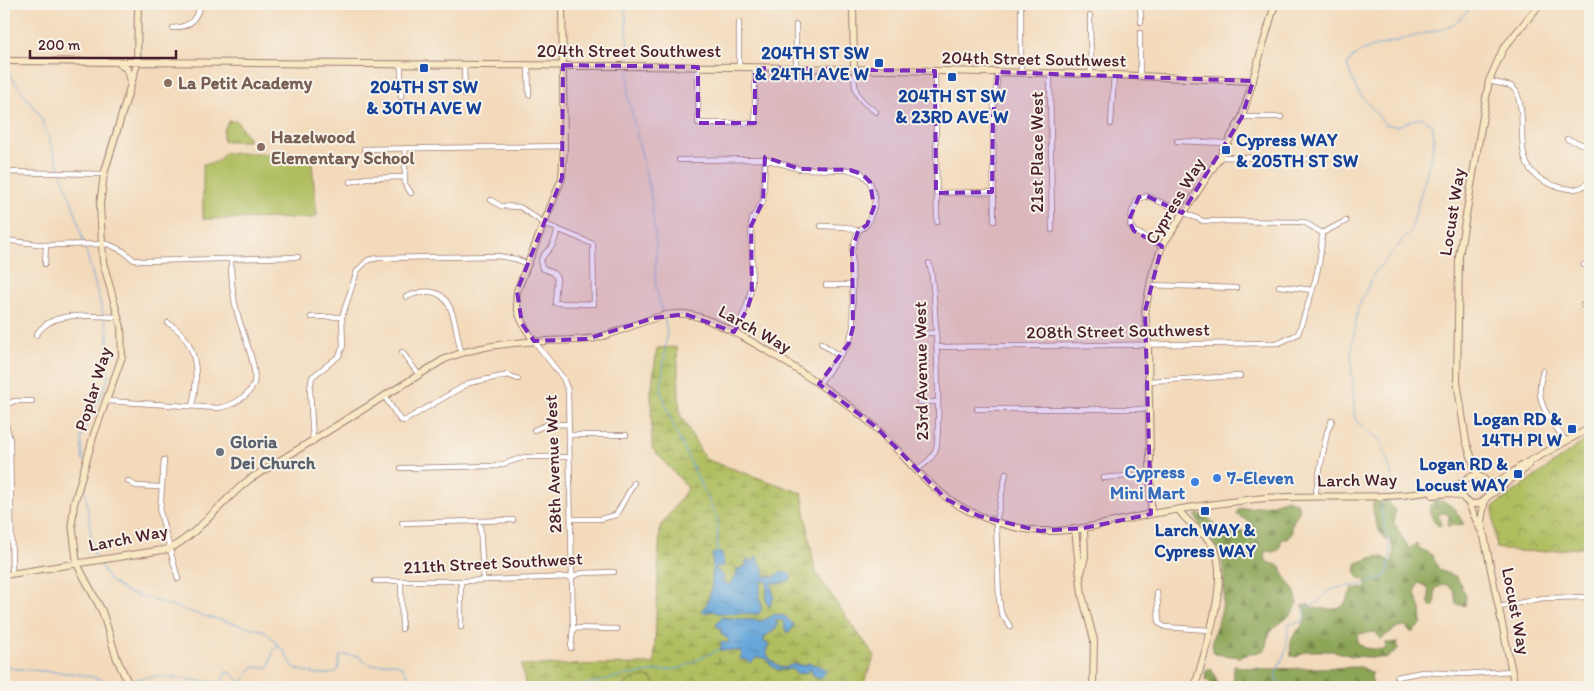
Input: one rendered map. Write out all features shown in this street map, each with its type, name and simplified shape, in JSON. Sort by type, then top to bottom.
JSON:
[{"type":"main road","name":"Poplar Way","points":[[130,687],[117,659],[102,611],[77,564],[72,533],[73,509],[94,434],[122,357],[123,339],[119,317],[103,262],[100,243],[100,205],[104,174],[137,64],[138,4]]},
{"type":"main road","name":"28th Avenue West","points":[[534,341],[522,324],[515,301],[527,264],[545,224],[562,178],[564,146],[562,4]]},
{"type":"main road","points":[[853,4],[854,70]]},
{"type":"main road","name":"Cypress Way","points":[[1151,514],[1148,344],[1145,311],[1150,285],[1162,246],[1220,157],[1242,116],[1275,4]]},
{"type":"main road","name":"Locust Way","points":[[1465,481],[1470,470],[1457,381],[1459,256],[1489,81],[1503,50],[1540,4]]},
{"type":"main road","name":"204th Street Southwest","points":[[4,61],[137,64],[739,67],[1021,72],[1253,81]]},
{"type":"main road","points":[[119,63],[128,70],[132,83]]},
{"type":"main road","name":"Larch Way","points":[[4,575],[169,549],[187,538],[237,489],[250,479],[313,442],[419,375],[461,352],[495,344],[597,338],[654,318],[676,314],[699,316],[734,332],[819,384],[876,427],[946,500],[996,522],[1040,531],[1075,529],[1151,514],[1266,498],[1448,493],[1465,500]]},
{"type":"main road","points":[[1530,462],[1526,468],[1478,504],[1465,500],[1461,491],[1465,481],[1478,477],[1486,483],[1498,483],[1523,465],[1565,440],[1590,428]]},
{"type":"main road","name":"Locust Way","points":[[1466,441],[1478,477]]},
{"type":"main road","name":"Larch Way","points":[[1412,494],[1465,481]]},
{"type":"main road","points":[[1486,483],[1486,498]]},
{"type":"main road","name":"Locust Way","points":[[1486,498],[1481,521],[1515,687]]},
{"type":"main road","name":"Locust Way","points":[[1465,500],[1485,540]]},
{"type":"main road","points":[[1179,510],[1186,520],[1207,539],[1216,554],[1219,583],[1195,687]]},
{"type":"main road","points":[[1081,576],[1085,556],[1084,528]]},
{"type":"main road","points":[[1075,529],[1076,557],[1081,576],[1083,603],[1094,640],[1093,687]]},
{"type":"street","points":[[173,28],[188,26],[194,21],[202,4]]},
{"type":"street","name":"21st Place West","points":[[1021,4],[1021,72]]},
{"type":"street","points":[[1140,4],[1141,22]]},
{"type":"street","points":[[1090,16],[1091,74]]},
{"type":"street","points":[[739,23],[739,67]]},
{"type":"street","points":[[796,24],[796,69]]},
{"type":"street","points":[[1140,33],[1140,77]]},
{"type":"street","points":[[401,64],[401,96]]},
{"type":"street","points":[[464,65],[464,95]]},
{"type":"street","points":[[528,65],[529,96]]},
{"type":"street","points":[[698,67],[698,123],[755,123],[754,68]]},
{"type":"street","points":[[854,70],[854,91],[863,104],[876,112]]},
{"type":"street","points":[[935,71],[937,222]]},
{"type":"street","points":[[994,221],[992,192],[993,116],[998,72]]},
{"type":"street","name":"21st Place West","points":[[1050,73],[1052,230]]},
{"type":"street","points":[[1112,124],[1114,75]]},
{"type":"street","points":[[1489,81],[1511,86],[1516,91],[1523,154],[1528,168],[1536,176],[1548,184],[1569,189],[1583,188],[1590,181]]},
{"type":"street","points":[[1242,116],[1281,116]]},
{"type":"street","points":[[1566,139],[1590,147]]},
{"type":"street","points":[[1177,141],[1227,143]]},
{"type":"street","points":[[364,149],[564,146]]},
{"type":"street","points":[[406,149],[406,184],[412,193]]},
{"type":"street","points":[[1220,157],[1307,159]]},
{"type":"street","points":[[734,332],[747,310],[752,294],[751,226],[752,219],[764,201],[765,159]]},
{"type":"street","points":[[679,160],[765,159],[800,170],[850,170],[862,174],[870,182],[875,198],[874,207],[867,225],[858,231],[852,250],[853,327],[849,342],[819,384]]},
{"type":"street","points":[[4,172],[104,174]]},
{"type":"street","points":[[350,182],[366,178],[406,177]]},
{"type":"street","points":[[936,193],[992,192]]},
{"type":"street","points":[[1162,246],[1134,231],[1130,226],[1138,199],[1148,196],[1154,197],[1182,213],[1203,221],[1304,222],[1322,233]]},
{"type":"street","points":[[491,200],[502,206],[520,207],[545,224],[593,244],[594,304],[555,303],[557,278],[553,273],[542,268],[540,263],[542,256],[552,245],[558,230]]},
{"type":"street","points":[[1322,233],[1346,221]]},
{"type":"street","points":[[821,226],[846,227],[858,231]]},
{"type":"street","points":[[1279,286],[1312,290],[1322,252],[1322,233]]},
{"type":"street","points":[[4,240],[46,245],[100,243],[116,247],[138,261],[298,257]]},
{"type":"street","points":[[45,264],[46,245]]},
{"type":"street","points":[[313,442],[310,389],[312,377],[339,356],[343,346],[342,317],[357,271],[368,260],[378,258],[498,256],[516,259],[527,264]]},
{"type":"street","points":[[107,401],[225,407],[239,400],[251,388],[254,376],[232,293],[231,259]]},
{"type":"street","name":"23rd Avenue West","points":[[916,470],[930,461],[936,447],[936,347],[933,274],[929,263]]},
{"type":"street","points":[[1584,265],[1590,263]]},
{"type":"street","points":[[826,285],[853,285]]},
{"type":"street","points":[[1150,285],[1236,288]]},
{"type":"street","name":"208th Street Southwest","points":[[936,347],[1279,343],[1298,334],[1312,290]]},
{"type":"street","points":[[406,297],[416,292],[435,293],[448,300],[454,314],[461,352]]},
{"type":"street","points":[[1583,305],[1590,302]]},
{"type":"street","points":[[36,335],[49,321],[59,317],[119,317]]},
{"type":"street","points":[[311,317],[342,317]]},
{"type":"street","points":[[168,323],[180,330],[196,364],[196,387],[192,406]]},
{"type":"street","points":[[919,333],[935,333]]},
{"type":"street","name":"28th Avenue West","points":[[534,341],[563,378],[568,391],[573,628],[571,648]]},
{"type":"street","points":[[821,343],[839,356]]},
{"type":"street","points":[[402,352],[419,375]]},
{"type":"street","points":[[1543,371],[1538,386],[1541,405],[1565,440]]},
{"type":"street","points":[[384,397],[400,420],[404,421],[469,383],[500,376],[518,379]]},
{"type":"street","points":[[1148,381],[1240,376]]},
{"type":"street","points":[[4,406],[14,401],[32,401]]},
{"type":"street","points":[[919,402],[937,402]]},
{"type":"street","points":[[977,409],[1148,409]]},
{"type":"street","points":[[4,416],[10,440],[12,573]]},
{"type":"street","points":[[1314,496],[1323,446],[1332,420]]},
{"type":"street","points":[[534,430],[546,425],[568,424]]},
{"type":"street","points":[[569,435],[626,434]]},
{"type":"street","points":[[402,468],[496,466],[525,457],[569,457]]},
{"type":"street","points":[[164,460],[160,512],[178,579]]},
{"type":"street","points":[[1006,473],[996,522],[1001,613],[1010,626]]},
{"type":"street","points":[[1103,478],[1150,474]]},
{"type":"street","points":[[128,481],[136,486],[161,487]]},
{"type":"street","points":[[571,519],[600,519],[616,514],[634,483]]},
{"type":"street","points":[[402,523],[513,520]]},
{"type":"street","points":[[480,522],[483,579]]},
{"type":"street","name":"211th Street Southwest","points":[[375,581],[461,581],[614,572]]},
{"type":"street","points":[[461,581],[461,626]]},
{"type":"street","points":[[401,582],[402,629]]},
{"type":"street","points":[[1157,592],[1159,623],[1165,628],[1209,630]]},
{"type":"street","points":[[1500,607],[1543,598],[1590,597]]},
{"type":"street","points":[[573,628],[617,629]]},
{"type":"street","points":[[1397,677],[1422,672],[1472,674],[1512,671]]},
{"type":"highlighted area","points":[[563,65],[698,67],[698,123],[755,123],[755,68],[935,71],[936,193],[992,192],[993,116],[998,72],[1253,81],[1242,117],[1182,213],[1147,196],[1139,197],[1129,220],[1134,231],[1162,246],[1145,311],[1151,514],[1084,528],[1040,531],[979,516],[946,499],[876,427],[819,384],[849,343],[853,327],[852,250],[858,231],[867,225],[874,207],[870,182],[862,174],[850,170],[800,169],[765,157],[763,201],[751,226],[752,294],[747,310],[734,332],[685,314],[654,318],[587,339],[534,341],[522,324],[517,291],[562,178]]},
{"type":"green space","points":[[229,120],[233,122],[236,120],[248,137],[248,141],[223,141],[223,132]]},
{"type":"green space","points":[[224,153],[311,154],[317,215],[313,218],[203,219],[203,164],[215,162]]},
{"type":"green space","points":[[677,347],[680,414],[705,459],[802,493],[815,571],[875,656],[862,687],[658,687],[652,680],[644,678],[626,682],[623,687],[526,687],[521,665],[654,664],[660,527],[688,488],[652,448],[651,392],[657,348]]},
{"type":"green space","points":[[1587,439],[1590,448],[1590,546],[1531,551],[1496,548],[1493,507]]},
{"type":"green space","points":[[1287,499],[1297,503],[1300,510],[1291,526],[1292,533],[1287,539],[1282,539],[1279,550],[1273,552],[1266,551],[1265,557],[1267,562],[1281,566],[1284,575],[1295,592],[1296,607],[1272,631],[1268,637],[1265,650],[1239,657],[1214,654],[1212,644],[1223,599],[1222,560],[1219,552],[1198,523],[1195,515],[1202,515],[1208,518],[1217,528],[1243,532],[1255,530],[1250,522],[1237,515],[1238,509],[1269,505]]},
{"type":"green space","points":[[1436,500],[1451,505],[1464,524],[1448,526],[1449,516],[1445,513],[1438,514],[1442,524],[1438,526],[1432,518],[1429,506]]},
{"type":"green space","points":[[1388,501],[1395,511],[1394,523],[1409,549],[1417,543],[1419,548],[1432,555],[1439,570],[1457,577],[1466,596],[1465,606],[1456,604],[1454,590],[1445,584],[1435,589],[1435,604],[1433,608],[1429,604],[1429,591],[1425,585],[1418,583],[1415,594],[1421,609],[1422,623],[1412,633],[1405,626],[1398,627],[1381,639],[1375,632],[1358,634],[1357,642],[1365,648],[1385,650],[1386,643],[1397,642],[1398,649],[1387,658],[1351,656],[1334,651],[1306,651],[1297,657],[1291,656],[1291,641],[1307,614],[1302,605],[1308,604],[1319,609],[1338,608],[1344,604],[1353,588],[1364,589],[1367,587],[1365,579],[1360,579],[1356,573],[1357,563],[1380,557],[1392,564],[1394,552],[1390,538],[1385,540],[1380,531],[1374,517],[1373,507],[1373,502]]},
{"type":"green space","points":[[1234,666],[1266,669],[1361,667],[1373,673],[1371,676],[1373,687],[1216,687],[1205,679],[1206,670],[1211,668],[1218,683],[1228,686],[1233,680]]},
{"type":"green space","points":[[647,677],[652,679],[658,687],[623,687],[631,679]]},
{"type":"water","points":[[722,553],[724,566],[714,568],[723,576],[724,582],[730,585],[737,573],[736,568],[739,570],[743,566],[748,566],[745,562],[748,559],[750,562],[754,560],[756,556],[765,571],[764,576],[774,577],[780,572],[788,573],[792,577],[789,581],[776,584],[771,582],[774,597],[769,607],[766,601],[767,582],[762,580],[759,593],[762,607],[759,614],[716,613],[714,611],[701,613],[707,603],[710,592],[712,554]]},
{"type":"water","points":[[775,614],[785,616],[794,625],[790,632],[786,632],[783,621],[777,620],[775,623],[778,623],[776,629],[764,637],[764,641],[769,645],[766,651],[771,660],[784,668],[794,664],[806,666],[807,663],[821,666],[827,671],[820,678],[813,675],[810,668],[808,672],[796,674],[794,669],[781,670],[775,668],[766,658],[756,658],[751,663],[740,659],[742,654],[740,651],[719,650],[721,642],[728,643],[729,640],[721,634],[721,629],[716,625],[721,617],[762,621]]},
{"type":"waterway","points":[[625,4],[629,63]]},
{"type":"waterway","points":[[1385,494],[1393,481],[1382,442],[1355,420],[1351,354],[1358,308],[1374,273],[1411,231],[1434,144],[1433,126],[1421,117],[1397,126],[1385,124],[1357,90],[1347,66],[1351,59],[1363,50],[1452,26],[1475,4]]},
{"type":"waterway","points":[[4,44],[7,58]]},
{"type":"waterway","points":[[8,65],[10,75],[41,117],[75,211],[108,331],[108,380],[81,437],[83,461]]},
{"type":"waterway","points":[[629,69],[628,96],[651,196],[656,246],[655,284],[663,314]]},
{"type":"waterway","points":[[664,318],[667,330],[661,391],[675,430],[718,520],[717,554]]},
{"type":"waterway","points":[[84,478],[93,552],[96,557]]},
{"type":"waterway","points":[[1282,687],[1275,676],[1286,650],[1289,624],[1302,622],[1305,616],[1305,608],[1318,603],[1322,596],[1333,589],[1361,585],[1387,575],[1391,552],[1381,512],[1383,500]]},
{"type":"waterway","points":[[99,563],[109,580],[126,592],[204,616],[265,631],[279,646]]},
{"type":"waterway","points":[[135,679],[157,676],[221,683],[226,672],[232,673],[241,683],[253,667],[269,667],[273,651],[279,646],[293,666],[314,673],[334,673],[337,671],[340,656],[359,656],[370,664],[397,664],[404,669],[411,682],[450,679],[472,688],[482,683],[498,684],[506,687]]},
{"type":"waterway","points":[[577,687],[615,677],[681,668],[720,649]]},
{"type":"waterway","points":[[4,661],[8,668],[79,674],[116,683],[115,687]]},
{"type":"waterway","points":[[822,675],[832,687]]},
{"type":"place","name":"204TH ST SW & 24TH AVE W","points":[[879,63]]},
{"type":"place","name":"204TH ST SW & 30TH AVE W","points":[[424,68]]},
{"type":"place","name":"204TH ST SW & 23RD AVE W","points":[[952,77]]},
{"type":"place","name":"La Petit Academy","points":[[168,83]]},
{"type":"place","name":"Hazelwood Elementary School","points":[[261,147]]},
{"type":"place","name":"Cypress WAY & 205TH ST SW","points":[[1226,150]]},
{"type":"place","name":"Logan RD & 14TH Pl W","points":[[1572,429]]},
{"type":"place","name":"Gloria Dei Church","points":[[220,452]]},
{"type":"place","name":"Logan RD & Locust WAY","points":[[1518,474]]},
{"type":"place","name":"7-Eleven","points":[[1217,478]]},
{"type":"place","name":"Cypress Mini Mart","points":[[1195,482]]},
{"type":"place","name":"Larch WAY & Cypress WAY","points":[[1205,511]]}]
